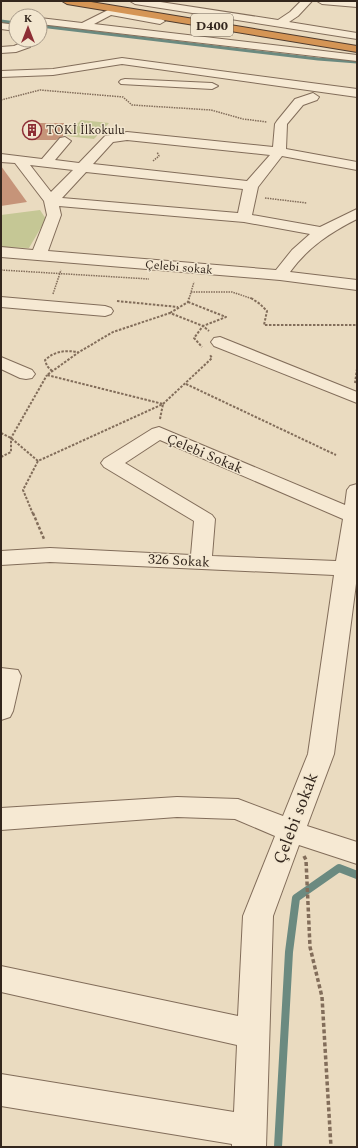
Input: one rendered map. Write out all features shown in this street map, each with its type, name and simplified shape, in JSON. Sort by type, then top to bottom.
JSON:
[{"type":"highway","name":"D400","points":[[67,1],[357,49]]},
{"type":"highway","name":"D400","points":[[98,1],[183,12],[357,41]]},
{"type":"street","points":[[135,1],[183,12],[279,24],[357,36]]},
{"type":"street","points":[[183,12],[204,1]]},
{"type":"street","points":[[279,24],[294,14],[307,1]]},
{"type":"street","points":[[322,1],[357,4]]},
{"type":"street","points":[[69,34],[110,12],[357,56]]},
{"type":"street","points":[[279,12],[310,17]]},
{"type":"street","points":[[48,22],[324,56],[357,56]]},
{"type":"street","points":[[48,32],[357,68]]},
{"type":"street","points":[[1,50],[18,48]]},
{"type":"street","points":[[122,61],[129,48]]},
{"type":"street","points":[[1,74],[53,72],[122,61],[142,62],[237,77],[357,93]]},
{"type":"street","points":[[99,65],[151,72],[171,79],[203,86]]},
{"type":"street","points":[[237,77],[248,67]]},
{"type":"street","points":[[129,85],[268,88],[313,97],[357,103]]},
{"type":"street","points":[[244,218],[250,191],[279,152],[281,124],[299,102],[313,97]]},
{"type":"street","points":[[51,201],[81,167],[109,139],[127,136],[279,152],[357,166]]},
{"type":"street","points":[[45,163],[65,141]]},
{"type":"street","points":[[1,158],[81,167],[250,191]]},
{"type":"street","points":[[19,160],[51,201],[54,215],[39,255]]},
{"type":"street","points":[[51,201],[244,218],[321,232]]},
{"type":"street","points":[[280,276],[295,253],[321,232],[357,213]]},
{"type":"street","name":"Çelebi sokak","points":[[1,252],[280,276],[357,285]]},
{"type":"street","points":[[1,302],[106,310]]},
{"type":"street","points":[[214,348],[357,398]]},
{"type":"street","points":[[1,362],[26,374]]},
{"type":"street","name":"Çelebi Sokak","points":[[201,561],[205,519],[111,463],[159,433],[354,516]]},
{"type":"street","name":"Çelebi sokak","points":[[249,1139],[258,916],[321,754],[352,568],[354,516],[357,490]]},
{"type":"street","name":"326 Sokak","points":[[1,558],[50,554],[352,568]]},
{"type":"street","points":[[1,676],[9,676],[1,710]]},
{"type":"street","points":[[1,819],[177,808],[238,809],[290,832],[357,853]]},
{"type":"street","points":[[1,979],[254,1034]]},
{"type":"street","points":[[1,1090],[249,1139]]},
{"type":"path","points":[[1,100],[40,90],[123,97],[132,104],[211,110],[243,119],[281,124]]},
{"type":"path","points":[[148,160],[155,161],[159,156],[155,148],[166,140]]},
{"type":"path","points":[[250,191],[307,203]]},
{"type":"path","points":[[1,270],[148,280],[150,276]]},
{"type":"path","points":[[191,292],[234,293],[249,296],[262,304],[267,311],[264,325],[357,325]]},
{"type":"path","points":[[188,302],[226,317],[203,326],[194,338],[203,348]]},
{"type":"path","points":[[1,457],[11,452],[11,438],[47,375],[78,352],[113,332],[170,313],[203,326],[214,348],[212,358],[163,404],[38,461],[23,490],[50,554]]},
{"type":"path","points":[[52,371],[45,363],[45,360],[49,356],[56,352],[68,350],[78,352]]},
{"type":"path","points":[[47,375],[163,404]]},
{"type":"path","points":[[186,384],[336,455]]},
{"type":"path","points":[[159,422],[163,404]]},
{"type":"path","points":[[1,433],[11,438],[38,461]]},
{"type":"path","points":[[306,860],[310,947],[322,997],[332,1147]]},
{"type":"green space","points":[[81,120],[109,123],[94,139],[66,136]]},
{"type":"green space","points":[[40,210],[46,219],[29,248],[1,247],[1,215]]},
{"type":"building","points":[[36,123],[64,123],[63,136],[56,140],[33,140]]},
{"type":"building","points":[[1,166],[27,202],[1,206]]},
{"type":"waterway","points":[[1,21],[8,22]]},
{"type":"waterway","points":[[48,27],[318,59],[357,62]]},
{"type":"waterway","points":[[278,1147],[289,952],[296,898],[339,868],[357,875]]},
{"type":"place","name":"TOKİ İlkokulu","points":[[32,130]]}]
